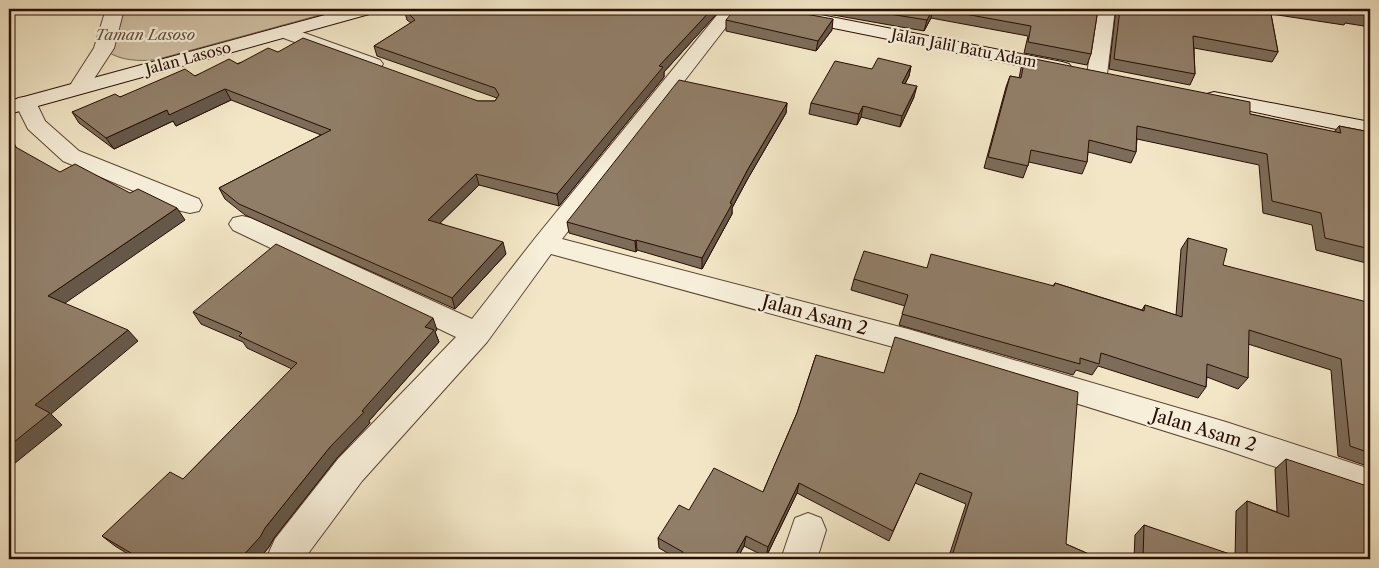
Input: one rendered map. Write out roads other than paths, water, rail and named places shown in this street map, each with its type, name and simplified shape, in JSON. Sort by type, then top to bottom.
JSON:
[{"type":"street","points":[[79,87],[104,48],[115,9]]},
{"type":"street","name":"Jalan Lasoso","points":[[17,106],[79,87],[367,9]]},
{"type":"street","points":[[284,559],[288,550],[350,470],[477,334],[545,243],[731,9]]},
{"type":"street","name":"Jalan Jalil Batu Adam","points":[[764,9],[1116,78]]},
{"type":"street","points":[[1096,74],[1100,60],[1106,9]]},
{"type":"street","points":[[285,32],[387,68]]},
{"type":"street","points":[[1194,94],[1370,129]]},
{"type":"street","points":[[17,106],[71,156],[190,205]]},
{"type":"street","points":[[242,224],[477,334]]},
{"type":"street","name":"Jalan Asam 2","points":[[545,243],[908,340],[1226,436],[1370,484]]},
{"type":"park label","name":"Taman Lasoso","points":[[145,34]]}]
